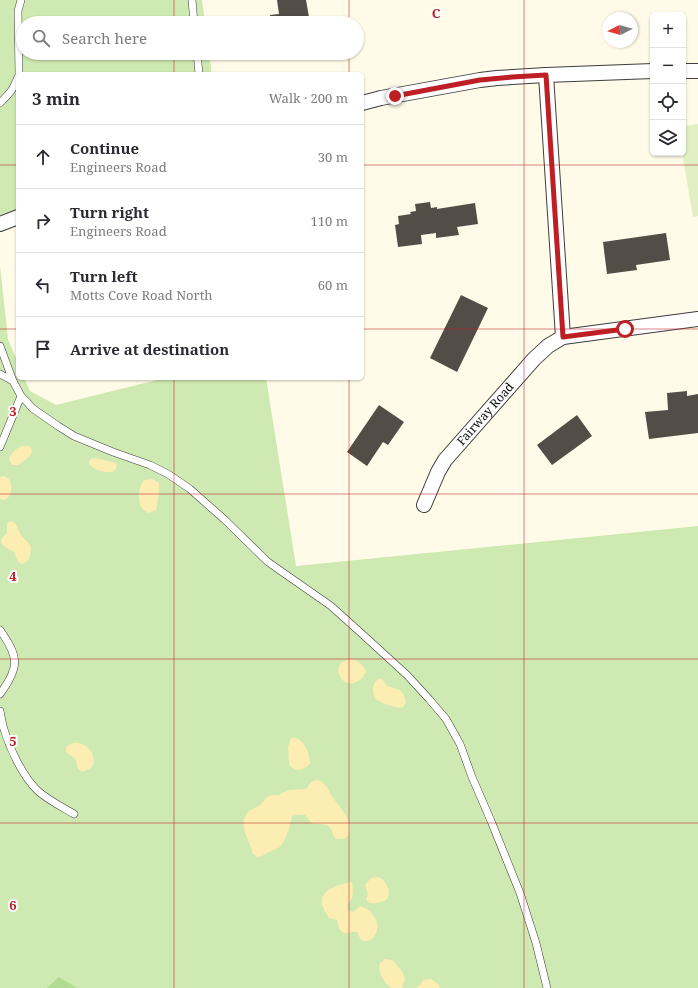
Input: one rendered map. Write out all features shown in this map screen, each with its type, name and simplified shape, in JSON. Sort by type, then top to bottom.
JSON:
[{"type":"street","points":[[364,102],[480,80],[546,75],[650,71]]},
{"type":"street","points":[[686,71],[698,71]]},
{"type":"street","points":[[546,75],[563,337],[698,319]]},
{"type":"street","points":[[0,224],[16,218]]},
{"type":"street","name":"Fairway Road","points":[[424,505],[438,472],[445,460],[534,359],[548,346],[563,337]]},
{"type":"lane","points":[[18,16],[21,0]]},
{"type":"lane","points":[[192,0],[193,16]]},
{"type":"lane","points":[[18,72],[19,60]]},
{"type":"lane","points":[[198,60],[199,72]]},
{"type":"lane","points":[[0,103],[10,94],[16,81]]},
{"type":"lane","points":[[0,348],[13,381],[21,396],[32,408],[74,436],[150,465],[168,474],[190,489],[225,520],[268,562],[331,606],[429,698],[446,719],[460,744],[520,893],[536,943],[547,988]]},
{"type":"lane","points":[[0,374],[13,381]]},
{"type":"lane","points":[[0,448],[21,396]]},
{"type":"lane","points":[[0,630],[14,654],[15,663],[14,673],[0,694]]},
{"type":"lane","points":[[0,711],[3,727],[25,776],[38,791],[74,814]]},
{"type":"green space","points":[[0,0],[202,0],[204,16],[16,16],[16,60],[210,60],[211,72],[16,72],[16,218],[0,224]]},
{"type":"green space","points":[[698,124],[698,216],[693,217],[683,156],[686,156],[686,126]]},
{"type":"green space","points":[[0,266],[8,339],[16,358],[16,380],[25,380],[30,391],[56,405],[157,380],[266,380],[296,566],[698,526],[698,988],[0,988]]},
{"type":"green space","points":[[59,977],[77,988],[47,988]]},
{"type":"sand","points":[[22,446],[31,447],[32,452],[29,457],[18,465],[12,465],[9,459],[12,453]]},
{"type":"sand","points":[[96,458],[116,463],[116,469],[113,472],[110,472],[100,471],[94,468],[89,464],[89,462],[91,459]]},
{"type":"sand","points":[[4,476],[9,479],[11,488],[9,496],[5,500],[0,499],[0,477]]},
{"type":"sand","points":[[153,479],[159,483],[159,492],[156,510],[149,513],[142,508],[139,494],[143,481]]},
{"type":"sand","points":[[12,521],[16,524],[21,535],[31,547],[29,559],[22,564],[18,561],[14,552],[5,547],[1,542],[1,539],[7,533],[7,523]]},
{"type":"sand","points":[[350,659],[360,663],[366,672],[361,679],[353,683],[344,681],[339,675],[338,670],[341,663]]},
{"type":"sand","points":[[380,678],[387,686],[397,689],[404,694],[406,702],[403,707],[385,704],[375,699],[373,687],[375,682]]},
{"type":"sand","points":[[291,738],[295,738],[302,742],[309,755],[310,763],[308,766],[300,770],[294,769],[289,765],[288,747]]},
{"type":"sand","points":[[73,743],[84,745],[92,753],[94,763],[85,771],[79,770],[74,757],[66,752],[66,747]]},
{"type":"sand","points":[[316,780],[321,781],[327,787],[346,815],[350,826],[349,835],[343,839],[336,839],[328,826],[311,823],[305,815],[296,815],[292,816],[289,829],[281,846],[262,856],[257,857],[253,854],[244,829],[244,819],[247,813],[260,805],[267,797],[271,795],[278,795],[289,790],[306,789],[311,782]]},
{"type":"sand","points":[[378,877],[383,880],[387,886],[389,892],[388,896],[384,901],[370,903],[366,899],[368,894],[365,885],[371,878]]},
{"type":"sand","points":[[350,882],[353,886],[353,893],[352,898],[347,905],[349,911],[354,912],[359,907],[363,907],[369,910],[375,917],[377,925],[376,934],[373,938],[368,940],[361,940],[357,932],[342,932],[339,929],[337,920],[329,918],[322,904],[322,899],[327,891],[336,886]]},
{"type":"sand","points":[[385,959],[392,960],[402,971],[405,979],[402,988],[392,988],[387,985],[383,979],[379,967]]},
{"type":"sand","points":[[431,979],[438,984],[440,988],[416,988],[423,980]]},
{"type":"building","points":[[277,0],[306,0],[309,16],[270,16],[279,14]]},
{"type":"building","points":[[430,202],[431,208],[437,207],[437,209],[475,203],[478,224],[457,227],[459,235],[436,238],[436,233],[421,235],[422,244],[398,247],[395,225],[399,224],[398,216],[411,214],[410,212],[416,211],[415,204]]},
{"type":"building","points":[[666,233],[670,260],[636,265],[637,270],[607,274],[603,242]]},
{"type":"building","points":[[461,295],[488,308],[457,372],[430,358]]},
{"type":"building","points":[[687,391],[687,396],[698,394],[698,433],[649,439],[645,412],[668,410],[667,393]]},
{"type":"building","points":[[379,405],[404,422],[388,445],[383,442],[367,466],[347,452]]},
{"type":"building","points":[[577,415],[592,436],[552,465],[537,445]]},
{"type":"route","points":[[395,96],[480,80],[546,75],[563,337],[625,329]]}]
